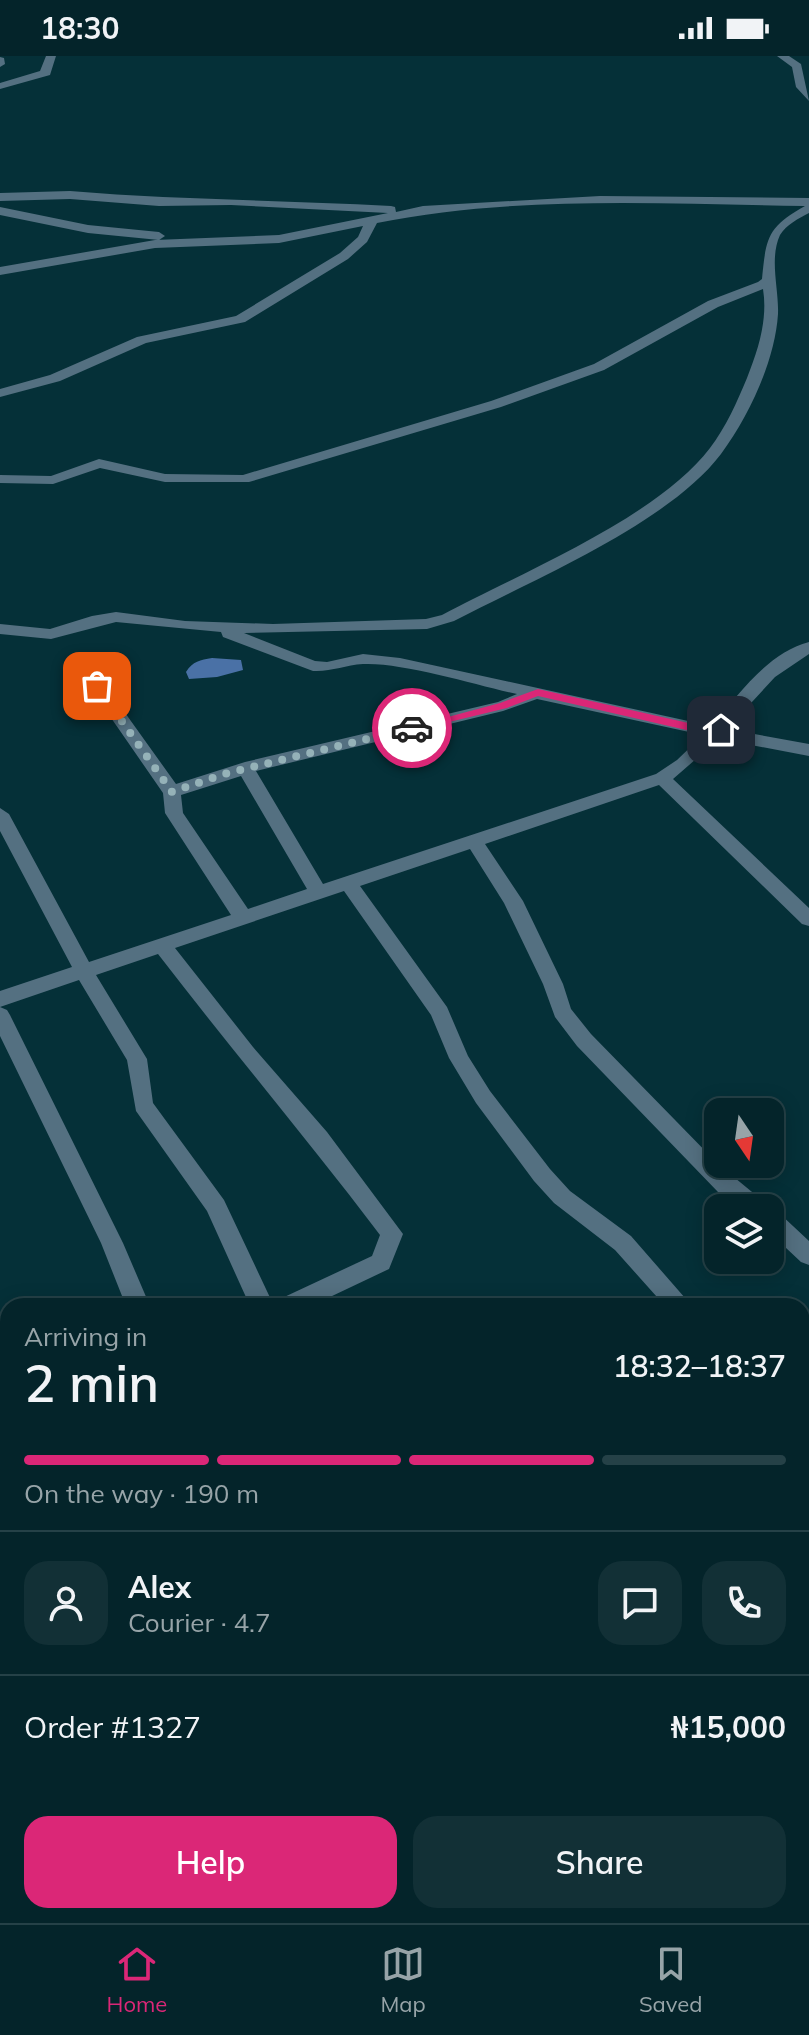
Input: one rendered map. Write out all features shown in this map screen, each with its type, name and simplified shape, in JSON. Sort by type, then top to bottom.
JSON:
[{"type":"street","points":[[1,83],[46,73],[45,67],[51,56]]},
{"type":"street","points":[[782,56],[797,66],[801,87],[809,98]]},
{"type":"street","points":[[0,197],[70,195],[159,202],[231,201],[412,211],[586,200],[809,205]]},
{"type":"street","points":[[0,629],[51,634],[98,619],[116,617],[214,627],[273,629],[427,624],[448,618],[595,543],[688,479],[710,458],[747,394],[763,352],[773,300],[768,280],[774,231],[809,205]]},
{"type":"street","points":[[0,211],[88,229],[147,233],[182,242]]},
{"type":"street","points":[[0,271],[134,247],[279,239],[412,211]]},
{"type":"street","points":[[0,393],[55,378],[142,340],[240,319],[344,256],[363,239],[372,220]]},
{"type":"street","points":[[0,479],[53,480],[99,463],[165,478],[244,479],[496,404],[599,367],[713,304],[757,288],[768,280]]},
{"type":"street","points":[[214,627],[313,666],[327,667],[363,659],[381,660],[809,750]]},
{"type":"street","points":[[0,999],[662,778],[676,771],[717,733],[771,669],[786,657],[809,647]]},
{"type":"street","points":[[97,686],[172,792],[174,813],[243,917]]},
{"type":"street","points":[[172,792],[245,768],[503,706],[538,692]]},
{"type":"street","points":[[245,768],[319,893]]},
{"type":"street","points":[[662,778],[809,919]]},
{"type":"street","points":[[0,814],[7,843],[137,1059],[143,1105],[216,1206],[258,1298]]},
{"type":"street","points":[[474,841],[513,901],[553,984],[562,1012],[584,1040],[737,1194]]},
{"type":"street","points":[[349,884],[440,1012],[459,1058],[483,1097],[533,1164],[562,1197],[623,1243],[673,1298]]},
{"type":"street","points":[[161,944],[246,1053],[338,1162],[392,1234],[381,1262],[305,1298]]},
{"type":"street","points":[[0,1015],[112,1243],[135,1298]]},
{"type":"street","points":[[784,1232],[809,1255]]},
{"type":"water","points":[[212,658],[241,660],[243,670],[217,677],[189,679],[186,672],[191,665]]},
{"type":"way so far","points":[[97,686],[172,792],[280,759],[412,728]]},
{"type":"route","points":[[412,728],[503,706],[538,692],[717,733],[721,730]]}]
